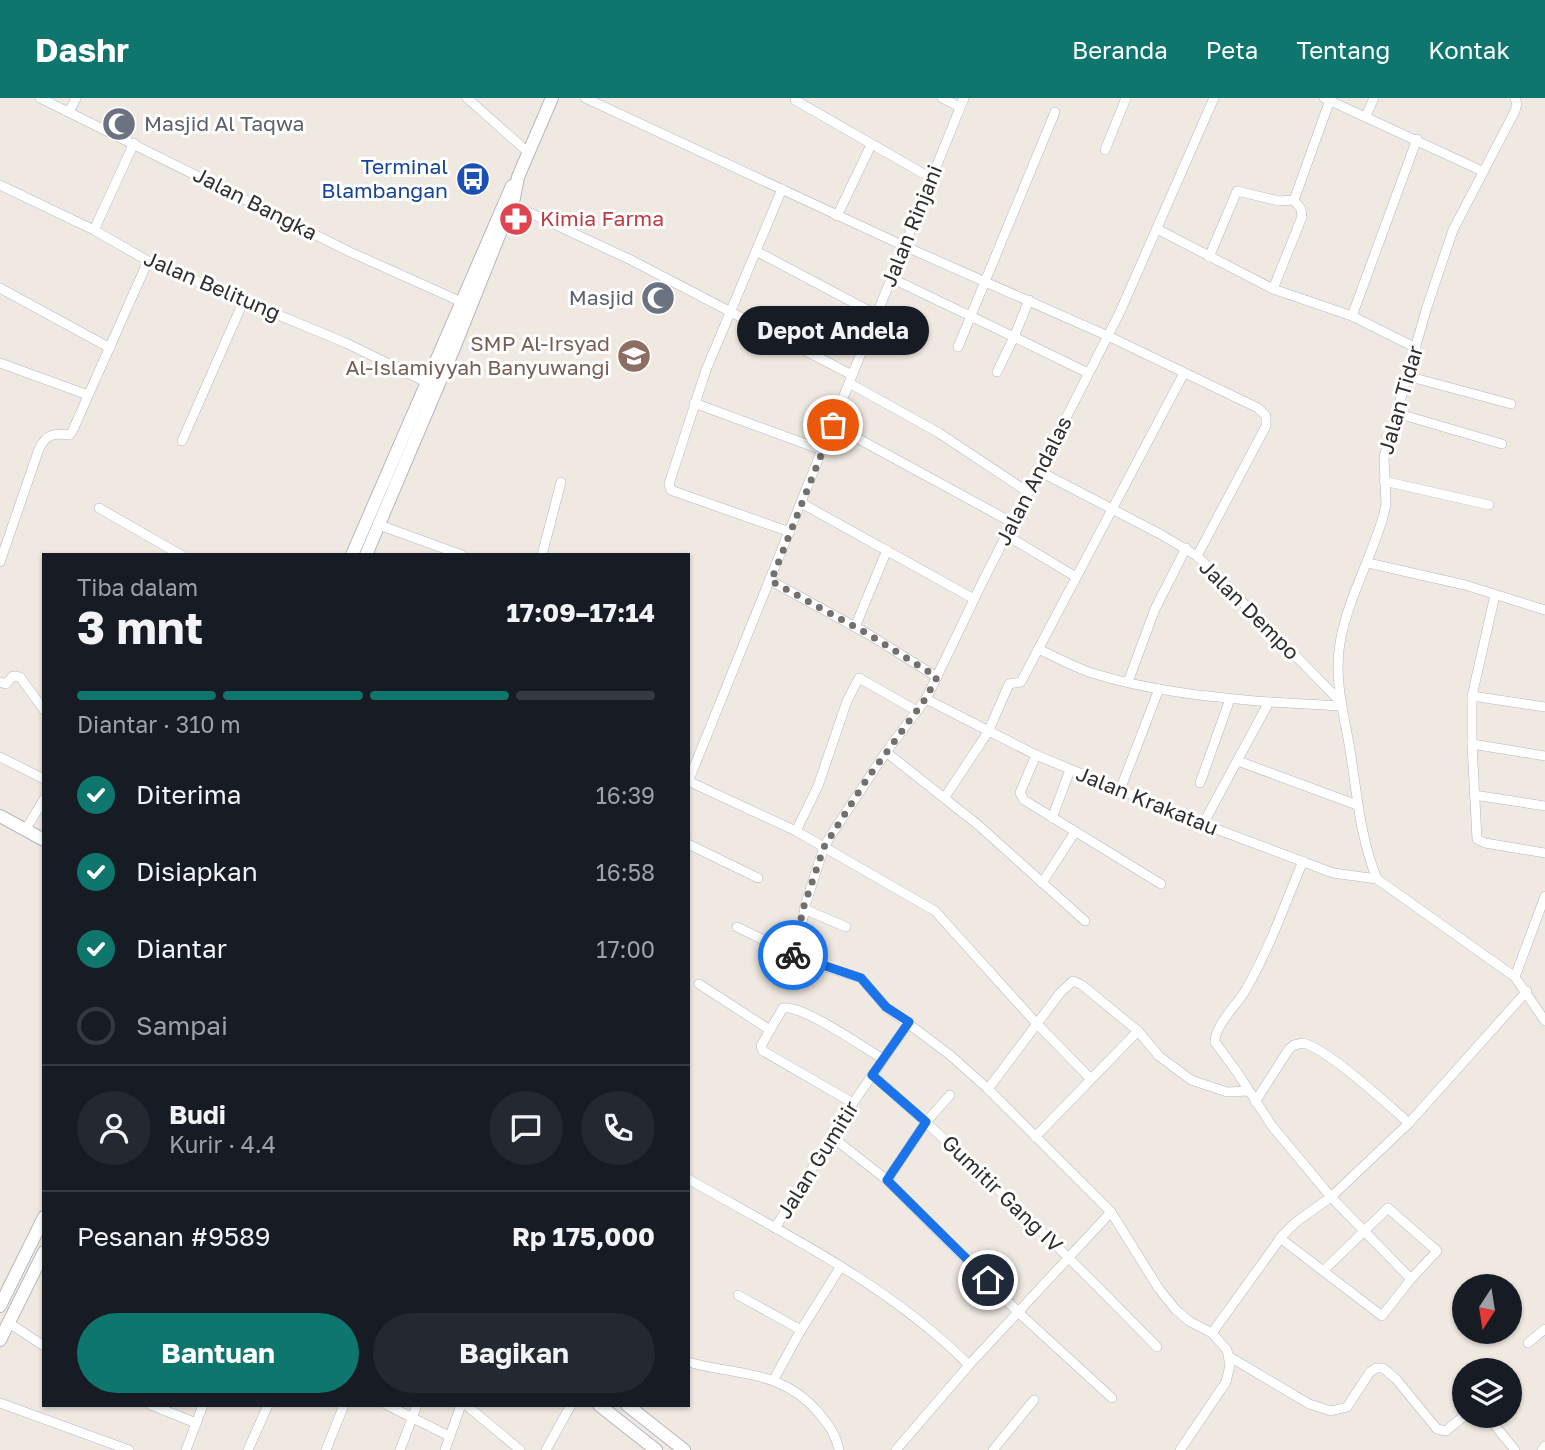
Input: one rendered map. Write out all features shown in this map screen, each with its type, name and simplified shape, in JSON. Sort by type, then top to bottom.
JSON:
[{"type":"main road","points":[[353,553],[426,382],[511,204],[518,177],[552,98]]},
{"type":"main road","points":[[367,553],[506,195],[518,177]]},
{"type":"main road","points":[[0,816],[42,839]]},
{"type":"main road","points":[[0,1306],[42,1221]]},
{"type":"main road","points":[[0,1340],[42,1256]]},
{"type":"main road","points":[[602,1407],[656,1450]]},
{"type":"main road","points":[[630,1407],[684,1450]]},
{"type":"street","name":"Jalan Bangka","points":[[40,98],[350,252],[465,304]]},
{"type":"street","points":[[69,112],[76,98]]},
{"type":"street","points":[[467,98],[528,153]]},
{"type":"street","points":[[585,98],[837,216],[1247,400],[1258,408],[1266,416],[1266,426],[1197,556]]},
{"type":"street","points":[[942,98],[962,103]]},
{"type":"street","points":[[1105,150],[1126,98]]},
{"type":"street","name":"Jalan Andalas","points":[[793,955],[808,894],[824,847],[886,752],[926,698],[937,677],[1108,336],[1214,98]]},
{"type":"street","points":[[1366,116],[1374,98]]},
{"type":"street","name":"Jalan Tidar","points":[[1377,879],[1369,859],[1357,805],[1349,742],[1340,703],[1340,644],[1386,505],[1384,457],[1407,376],[1454,230],[1515,111],[1515,98]]},
{"type":"street","points":[[1294,200],[1327,99],[1482,171]]},
{"type":"street","points":[[795,100],[931,178]]},
{"type":"street","name":"Jalan Rinjani","points":[[690,777],[962,103]]},
{"type":"street","points":[[958,347],[1055,112]]},
{"type":"street","points":[[1352,316],[1417,139]]},
{"type":"street","points":[[94,230],[135,143]]},
{"type":"street","points":[[837,216],[871,145]]},
{"type":"street","name":"Jalan Belitung","points":[[0,185],[94,230],[148,261],[346,343],[426,382]]},
{"type":"street","points":[[782,190],[694,403],[669,479],[669,487],[676,492],[790,532]]},
{"type":"street","points":[[1209,257],[1237,191],[1279,201],[1294,200],[1301,207],[1302,215],[1273,289]]},
{"type":"street","points":[[511,204],[631,260],[851,379],[1028,492]]},
{"type":"street","points":[[1157,229],[1273,289],[1352,316],[1416,348]]},
{"type":"street","points":[[756,251],[875,314]]},
{"type":"street","points":[[0,562],[41,444],[51,435],[71,434],[148,261]]},
{"type":"street","points":[[891,278],[1088,373]]},
{"type":"street","points":[[0,288],[110,348]]},
{"type":"street","points":[[182,441],[244,300]]},
{"type":"street","points":[[997,372],[1029,300]]},
{"type":"street","points":[[0,363],[88,395]]},
{"type":"street","points":[[945,797],[988,732],[1009,684],[1021,682],[1184,373]]},
{"type":"street","points":[[1407,376],[1511,404]]},
{"type":"street","points":[[694,403],[822,450]]},
{"type":"street","points":[[1396,413],[1502,444]]},
{"type":"street","points":[[833,425],[1013,523]]},
{"type":"street","name":"Jalan Dempo","points":[[1039,471],[1197,556],[1340,703]]},
{"type":"street","points":[[1384,481],[1489,505]]},
{"type":"street","points":[[543,553],[561,482]]},
{"type":"street","points":[[801,503],[974,599]]},
{"type":"street","points":[[99,508],[178,553]]},
{"type":"street","points":[[379,525],[456,553]]},
{"type":"street","points":[[1006,535],[1076,577]]},
{"type":"street","points":[[1128,682],[1155,609],[1186,548]]},
{"type":"street","points":[[855,627],[887,550]]},
{"type":"street","points":[[1368,563],[1458,583],[1545,610]]},
{"type":"street","points":[[771,581],[855,627],[937,677]]},
{"type":"street","points":[[1495,595],[1472,696],[1474,795],[1479,842],[1545,853]]},
{"type":"street","points":[[1038,649],[1091,673],[1159,689],[1230,699],[1340,703]]},
{"type":"street","points":[[0,682],[6,684],[13,676],[20,677],[42,707]]},
{"type":"street","points":[[796,831],[818,786],[847,701],[859,678],[917,711]]},
{"type":"street","points":[[1120,790],[1159,689]]},
{"type":"street","points":[[1472,696],[1545,707]]},
{"type":"street","name":"Jalan Krakatau","points":[[926,698],[1036,755],[1203,824],[1333,873],[1377,879]]},
{"type":"street","points":[[1200,783],[1230,699]]},
{"type":"street","points":[[1203,824],[1269,702]]},
{"type":"street","points":[[1472,744],[1545,756]]},
{"type":"street","points":[[886,752],[945,797],[1085,920]]},
{"type":"street","points":[[1036,755],[1020,793],[1024,800],[1161,884]]},
{"type":"street","points":[[0,757],[42,778]]},
{"type":"street","points":[[1238,761],[1357,805]]},
{"type":"street","points":[[1052,818],[1070,770]]},
{"type":"street","points":[[690,783],[796,831],[940,915],[1090,1079]]},
{"type":"street","points":[[1474,795],[1545,806]]},
{"type":"street","points":[[26,829],[42,802]]},
{"type":"street","points":[[1042,883],[1075,832]]},
{"type":"street","points":[[690,845],[758,878]]},
{"type":"street","points":[[1303,861],[1255,973],[1215,1038],[1217,1047],[1255,1102],[1331,1197],[1410,1279]]},
{"type":"street","points":[[1377,879],[1515,977],[1545,1021]]},
{"type":"street","points":[[1515,977],[1545,896]]},
{"type":"street","points":[[805,910],[846,927]]},
{"type":"street","points":[[737,927],[793,955],[861,978],[886,1007],[909,1022],[988,1089],[1111,1212],[1159,1289],[1176,1310],[1189,1321],[1212,1333],[1230,1357],[1230,1371],[1226,1382],[1180,1450]]},
{"type":"street","points":[[988,1089],[1067,984],[1076,981],[1138,1031],[1159,1056],[1191,1080],[1227,1092],[1249,1091]]},
{"type":"street","points":[[699,984],[770,1030]]},
{"type":"street","points":[[1212,1333],[1280,1238],[1296,1222],[1331,1197],[1409,1122],[1527,991]]},
{"type":"street","points":[[853,1103],[761,1050],[783,1008],[789,1007],[814,1018],[883,1059]]},
{"type":"street","name":"Jalan Gumitir","points":[[775,1228],[853,1103],[909,1022]]},
{"type":"street","points":[[1035,1137],[1138,1031]]},
{"type":"street","points":[[1255,1102],[1289,1049],[1303,1043],[1320,1051],[1356,1077],[1409,1122]]},
{"type":"street","name":"Gumitir Gang IV","points":[[872,1075],[926,1122],[1068,1258],[1157,1348]]},
{"type":"street","points":[[887,1180],[926,1122],[950,1095]]},
{"type":"street","points":[[832,1137],[887,1180],[1019,1313],[1112,1398]]},
{"type":"street","points":[[690,1179],[841,1266],[917,1318],[969,1365]]},
{"type":"street","points":[[1280,1238],[1382,1316],[1410,1279],[1437,1251],[1388,1208],[1324,1270]]},
{"type":"street","points":[[896,1450],[969,1365],[1111,1212]]},
{"type":"street","points":[[774,1380],[841,1266]]},
{"type":"street","points":[[738,1295],[801,1330]]},
{"type":"street","points":[[9,1323],[42,1345]]},
{"type":"street","points":[[1528,1343],[1545,1329]]},
{"type":"street","points":[[1230,1357],[1321,1410],[1339,1411],[1347,1407],[1370,1372],[1383,1368],[1437,1429],[1446,1431],[1452,1426]]},
{"type":"street","points":[[690,1362],[774,1380],[798,1393],[834,1433],[839,1450]]},
{"type":"street","points":[[993,1450],[1034,1400]]},
{"type":"street","points":[[0,1403],[128,1450]]},
{"type":"street","points":[[156,1407],[196,1423]]},
{"type":"street","points":[[186,1450],[202,1407]]},
{"type":"street","points":[[248,1450],[267,1407]]},
{"type":"street","points":[[326,1450],[343,1407]]},
{"type":"street","points":[[391,1407],[449,1436]]},
{"type":"street","points":[[400,1450],[416,1407]]},
{"type":"street","points":[[444,1450],[462,1407]]},
{"type":"street","points":[[466,1407],[520,1450]]},
{"type":"street","points":[[546,1450],[570,1407]]},
{"type":"street","points":[[1497,1428],[1515,1450]]},
{"type":"way so far","points":[[793,955],[804,906],[824,847],[867,779],[926,698],[937,677],[868,634],[771,581],[833,425]]},
{"type":"place","name":"Masjid Al Taqwa","points":[[119,124]]},
{"type":"place","name":"Terminal Blambangan","points":[[473,179]]},
{"type":"place","name":"Kimia Farma","points":[[516,219]]},
{"type":"place","name":"Masjid","points":[[658,298]]},
{"type":"place","name":"SMP Al-Irsyad Al-Islamiyyah Banyuwangi","points":[[634,356]]},
{"type":"place","name":"Depot Andela","points":[[833,425]]},
{"type":"route","points":[[793,955],[861,978],[877,999],[909,1022],[872,1075],[926,1122],[887,1180],[988,1280]]}]
